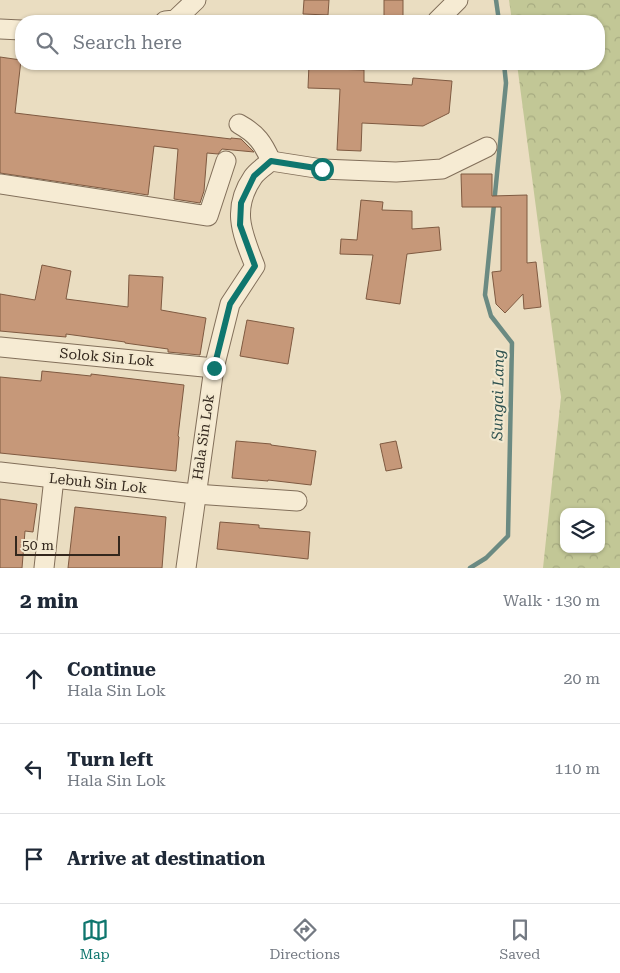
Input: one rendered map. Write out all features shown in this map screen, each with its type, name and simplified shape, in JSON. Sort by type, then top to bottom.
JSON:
[{"type":"street","points":[[180,15],[196,0]]},
{"type":"street","points":[[443,15],[458,0]]},
{"type":"street","points":[[0,29],[15,30]]},
{"type":"street","points":[[239,124],[253,132],[264,146],[271,161],[322,169],[396,172],[442,169],[488,147]]},
{"type":"street","points":[[0,184],[208,216],[226,160]]},
{"type":"street","name":"Hala Sin Lok","points":[[186,568],[214,368],[230,304],[255,266],[240,225],[241,203],[254,176],[271,161]]},
{"type":"street","name":"Solok Sin Lok","points":[[0,347],[214,368]]},
{"type":"street","name":"Lebuh Sin Lok","points":[[0,472],[195,494],[297,501]]},
{"type":"street","points":[[44,568],[54,478]]},
{"type":"green space","points":[[509,0],[620,0],[620,568],[543,568],[561,397],[518,70],[605,70],[605,15],[511,15]]},
{"type":"building","points":[[304,0],[329,0],[328,15],[303,14]]},
{"type":"building","points":[[384,0],[403,0],[403,15],[384,15]]},
{"type":"building","points":[[0,57],[15,59],[15,70],[20,70],[15,113],[241,139],[254,152],[222,149],[218,154],[207,153],[204,191],[200,203],[174,199],[178,149],[154,146],[148,195],[0,173]]},
{"type":"building","points":[[309,70],[364,70],[364,82],[412,85],[413,78],[452,81],[449,113],[423,126],[362,123],[361,151],[337,150],[340,89],[308,88]]},
{"type":"building","points":[[461,174],[492,174],[492,196],[527,195],[527,263],[536,262],[541,307],[524,309],[523,294],[505,313],[496,304],[492,272],[501,271],[501,207],[462,207]]},
{"type":"building","points":[[361,200],[383,202],[382,210],[412,211],[412,229],[439,227],[441,250],[407,254],[400,304],[366,299],[373,255],[340,254],[341,239],[357,240]]},
{"type":"building","points":[[42,265],[71,271],[66,299],[128,307],[129,275],[163,277],[161,310],[206,318],[200,355],[168,352],[168,349],[66,334],[66,337],[0,331],[0,294],[35,300]]},
{"type":"building","points":[[247,320],[294,328],[288,364],[240,356]]},
{"type":"building","points":[[42,371],[91,376],[91,374],[184,385],[176,471],[0,453],[0,377],[41,381]]},
{"type":"building","points":[[236,441],[316,451],[311,485],[232,478]]},
{"type":"building","points":[[396,441],[402,468],[386,471],[380,444]]},
{"type":"building","points":[[0,499],[37,504],[33,532],[25,531],[22,568],[0,568]]},
{"type":"building","points":[[75,507],[166,517],[162,568],[68,568]]},
{"type":"building","points":[[220,522],[259,525],[259,528],[310,532],[308,559],[217,549]]},
{"type":"waterway","name":"Sungai Lang","points":[[496,0],[498,15]]},
{"type":"waterway","name":"Sungai Lang","points":[[470,568],[486,558],[508,536],[512,343],[491,316],[485,295],[506,83],[505,70]]},
{"type":"route","points":[[214,368],[230,304],[255,266],[240,225],[241,203],[254,176],[271,161],[322,169]]}]
